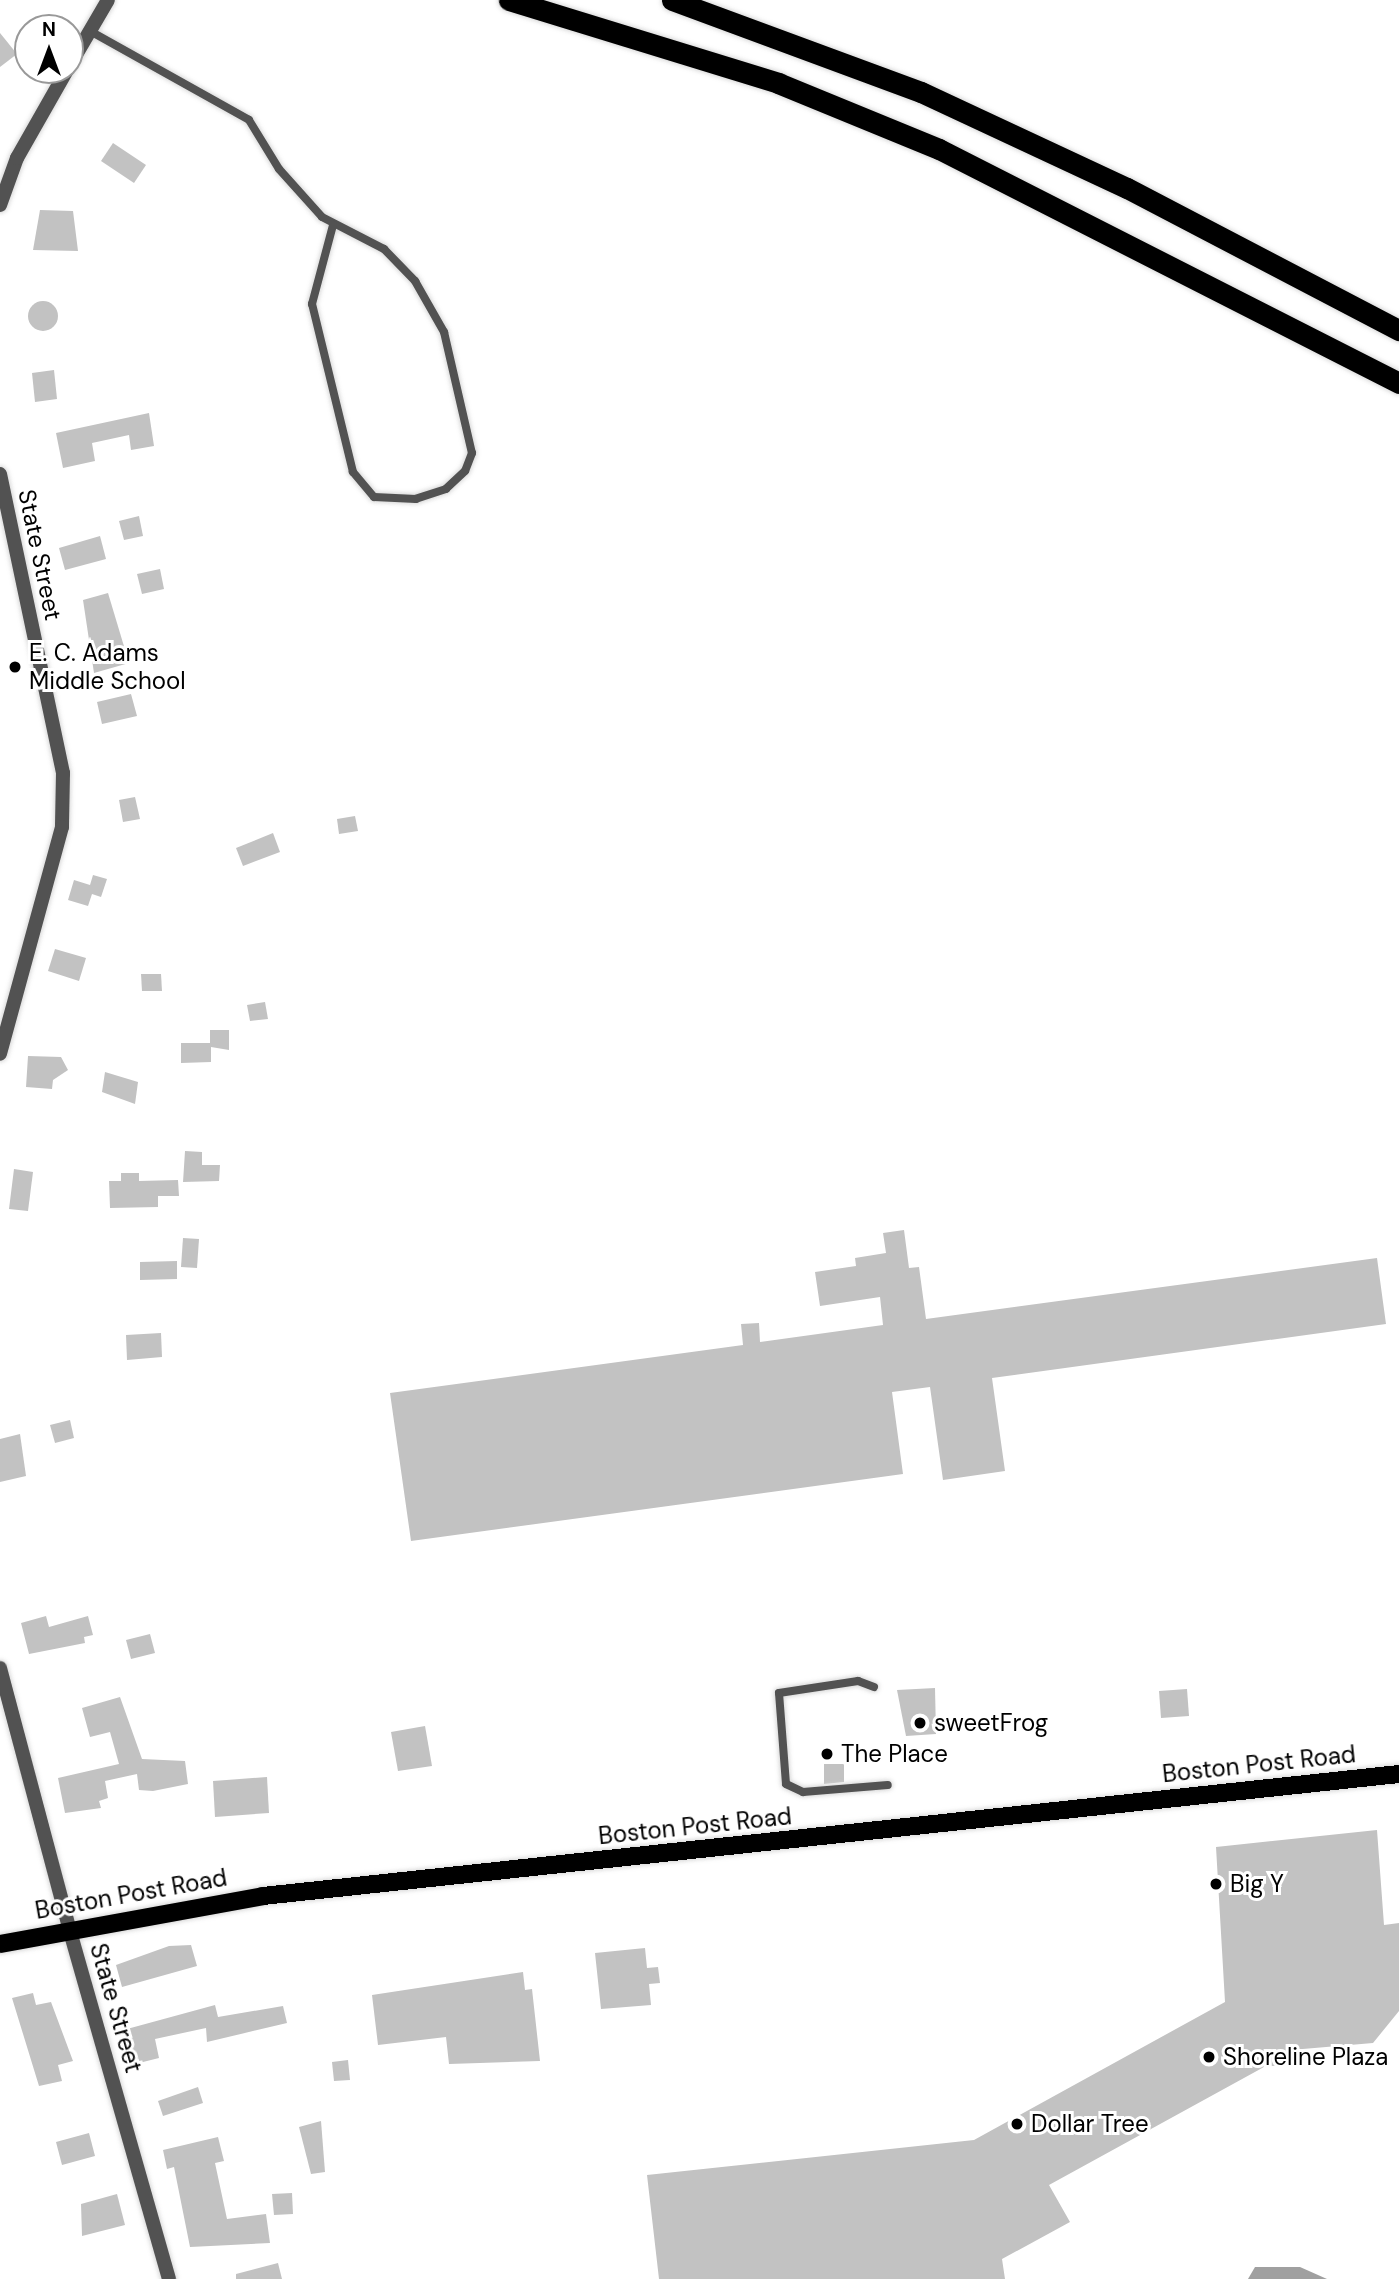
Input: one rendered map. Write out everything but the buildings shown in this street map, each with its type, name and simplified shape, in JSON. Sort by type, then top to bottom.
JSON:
[{"type":"highway","points":[[509,0],[778,83],[939,149],[1399,383]]},
{"type":"highway","points":[[673,0],[921,92],[1127,188],[1399,330]]},
{"type":"main road","name":"Boston Post Road","points":[[0,1944],[69,1928],[263,1896],[1399,1774]]},
{"type":"street","points":[[84,41],[108,0]]},
{"type":"street","points":[[0,205],[17,158],[59,84]]},
{"type":"street","name":"State Street","points":[[0,474],[63,774],[62,827],[0,1054]]},
{"type":"street","name":"State Street","points":[[0,1668],[69,1928],[169,2279]]},
{"type":"lane","points":[[90,31],[249,120],[279,169],[333,225],[384,250],[415,281],[444,332],[472,453],[465,471],[446,489],[416,499],[374,497],[354,472],[312,304],[333,225]]},
{"type":"lane","points":[[874,1687],[858,1681],[786,1687],[779,1693],[786,1784],[803,1792],[888,1785]]},
{"type":"shaded area","points":[[1255,2267],[1300,2267],[1327,2279],[1248,2279]]},
{"type":"place","name":"E. C. Adams Middle School","points":[[15,667]]},
{"type":"place","name":"sweetFrog","points":[[920,1723]]},
{"type":"place","name":"The Place","points":[[827,1754]]},
{"type":"place","name":"Big Y","points":[[1216,1884]]},
{"type":"place","name":"Shoreline Plaza","points":[[1209,2057]]},
{"type":"place","name":"Dollar Tree","points":[[1017,2124]]}]
